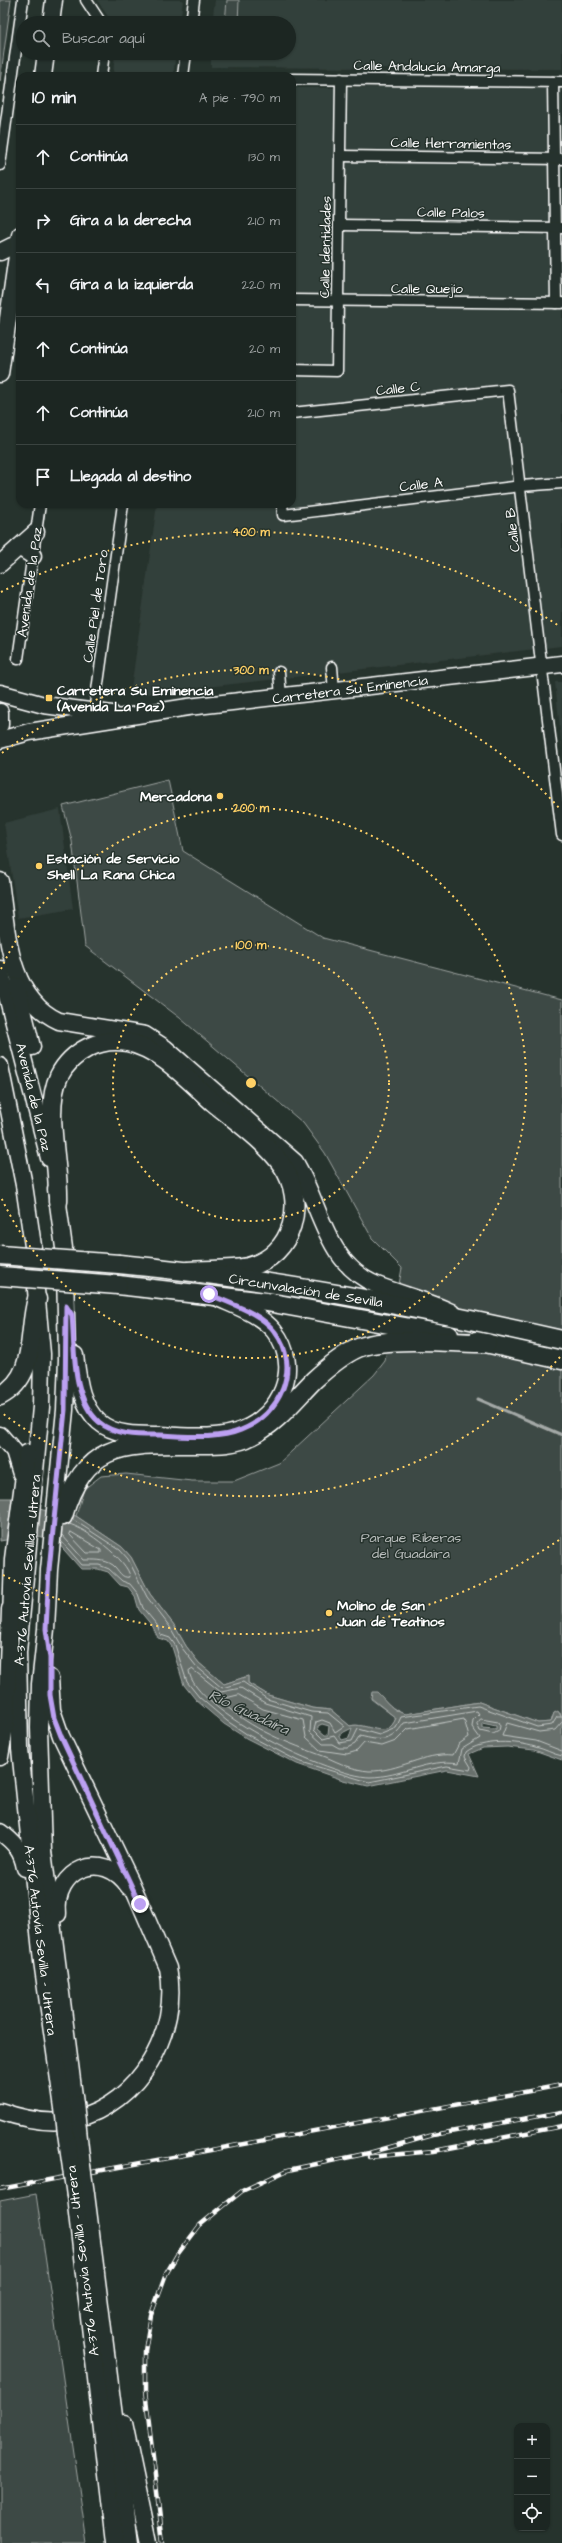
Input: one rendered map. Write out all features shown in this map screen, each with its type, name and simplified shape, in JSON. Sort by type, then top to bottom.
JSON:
[{"type":"highway","points":[[58,1202],[53,1113],[54,1093],[59,1076],[82,1051],[96,1044],[111,1041],[142,1046],[162,1058],[263,1144],[282,1165],[291,1182],[295,1197],[295,1214],[291,1230],[284,1243],[266,1258],[248,1267],[188,1271]]},
{"type":"highway","name":"Circunvalación de Sevilla","points":[[0,1255],[188,1271],[462,1317],[562,1340]]},
{"type":"highway","name":"Circunvalación de Sevilla","points":[[0,1276],[209,1294],[328,1312],[487,1343],[562,1360]]},
{"type":"highway","points":[[0,1396],[18,1382],[26,1368],[36,1294]]},
{"type":"highway","points":[[63,1516],[62,1497],[87,1466],[100,1456],[115,1448],[134,1445],[220,1444],[250,1437],[272,1424],[314,1380],[340,1358],[358,1348],[377,1342],[407,1341],[487,1343]]},
{"type":"main road","points":[[52,16],[54,0]]},
{"type":"main road","points":[[44,72],[45,60]]},
{"type":"main road","points":[[0,252],[5,248],[16,244]]},
{"type":"main road","points":[[0,374],[16,261]]},
{"type":"main road","points":[[0,564],[36,532]]},
{"type":"main road","points":[[19,547],[33,556]]},
{"type":"main road","name":"Carretera Su Eminencia","points":[[0,740],[29,732],[188,707],[562,664]]},
{"type":"main road","name":"Carretera Su Eminencia","points":[[0,693],[44,705],[138,716]]},
{"type":"main road","points":[[0,712],[0,725]]},
{"type":"main road","points":[[1,888],[13,972],[26,1022],[46,1121],[50,1162]]},
{"type":"main road","points":[[11,951],[25,990],[46,1015],[73,1025],[124,1030],[145,1035],[165,1048],[274,1141],[295,1162],[302,1173],[324,1229],[336,1251],[354,1272],[376,1285],[426,1300],[462,1317]]},
{"type":"main road","name":"Avenida de la Paz","points":[[0,969],[50,1162],[58,1202],[64,1248]]},
{"type":"main road","points":[[0,1066],[16,1145],[33,1246]]},
{"type":"main road","points":[[0,1114],[16,1145]]},
{"type":"main road","points":[[52,1571],[62,1497],[65,1410],[65,1271]]},
{"type":"main road","points":[[0,1757],[6,1720],[7,1643],[11,1595],[19,1559],[28,1482],[36,1354],[41,1335],[36,1294]]},
{"type":"main road","points":[[66,1306],[72,1315],[78,1382],[84,1402],[99,1422],[114,1431],[136,1434],[215,1436],[240,1431],[262,1420],[279,1399],[284,1388],[287,1367],[282,1345],[274,1331],[261,1319],[209,1294]]},
{"type":"main road","points":[[0,1434],[14,1451],[28,1482]]},
{"type":"main road","points":[[52,1571],[63,1516]]},
{"type":"main road","name":"A-376 Autovía Sevilla - Utrera","points":[[19,1559],[18,1652],[20,1749],[42,1961],[69,2106]]},
{"type":"main road","name":"A-376 Autovía Sevilla - Utrera","points":[[52,1571],[40,1684],[40,1800],[43,1851],[61,1992],[69,2106],[76,2167],[111,2392],[130,2543]]},
{"type":"main road","points":[[11,1595],[12,1706],[20,1749]]},
{"type":"main road","points":[[0,2111],[47,2121],[83,2117],[115,2099],[138,2079],[146,2069],[163,2037],[169,2018],[170,1981],[158,1942],[54,1718],[50,1695],[50,1658],[46,1629]]},
{"type":"main road","points":[[0,1832],[9,1838],[22,1853],[42,1961]]},
{"type":"main road","points":[[61,1992],[62,1968],[57,1908],[59,1892],[67,1879],[81,1869],[105,1867],[121,1877],[140,1904]]},
{"type":"main road","name":"A-376 Autovía Sevilla - Utrera","points":[[80,2195],[115,2543]]},
{"type":"main road","points":[[111,2392],[122,2414],[135,2469],[149,2543]]},
{"type":"street","points":[[21,16],[23,0]]},
{"type":"street","points":[[86,0],[96,16]]},
{"type":"street","points":[[192,16],[194,0]]},
{"type":"street","points":[[0,165],[16,50]]},
{"type":"street","points":[[102,72],[103,60]]},
{"type":"street","points":[[184,72],[185,60]]},
{"type":"street","name":"Calle Andalucía Amarga","points":[[296,79],[558,82]]},
{"type":"street","name":"Calle Identidades","points":[[296,370],[337,371],[341,79]]},
{"type":"street","points":[[558,82],[559,303]]},
{"type":"street","name":"Calle Herramientas","points":[[340,156],[558,159]]},
{"type":"street","name":"Calle Palos","points":[[340,225],[559,228]]},
{"type":"street","name":"Calle Quejío","points":[[296,300],[339,302],[559,303]]},
{"type":"street","name":"Calle C","points":[[296,413],[508,390]]},
{"type":"street","name":"Calle B","points":[[508,390],[543,667],[562,835]]},
{"type":"street","name":"Calle A","points":[[282,508],[283,515],[521,486],[562,483]]},
{"type":"street","name":"Avenida de la Paz","points":[[18,659],[39,508]]},
{"type":"street","name":"Calle Piel de Toro","points":[[94,712],[122,508]]},
{"type":"street","points":[[332,667],[334,690]]},
{"type":"street","points":[[279,672],[281,697]]},
{"type":"shaded area","points":[[97,0],[183,0],[181,16],[107,16]]},
{"type":"shaded area","points":[[215,0],[562,0],[562,69],[211,67],[211,60],[296,60],[296,16],[213,16]]},
{"type":"shaded area","points":[[114,60],[175,60],[174,72],[113,72]]},
{"type":"shaded area","points":[[562,85],[562,646],[130,696],[156,508],[296,508],[296,88]]},
{"type":"shaded area","points":[[555,682],[562,682],[562,749]]},
{"type":"shaded area","name":"Estación de Servicio Shell La Rana Chica","points":[[60,809],[73,909],[18,918],[4,823]]},
{"type":"green space","points":[[0,0],[11,0],[0,81]]},
{"type":"green space","points":[[227,0],[239,0],[238,16],[226,16]]},
{"type":"green space","name":"Parque Riberas del Guadaira","points":[[168,780],[183,851],[323,938],[562,1000],[562,1718],[560,1713],[554,1713],[551,1722],[538,1723],[479,1702],[406,1714],[396,1710],[377,1695],[372,1693],[371,1699],[396,1718],[392,1725],[387,1729],[376,1730],[363,1726],[350,1726],[331,1710],[312,1708],[268,1695],[248,1683],[248,1676],[224,1684],[199,1663],[186,1646],[174,1625],[150,1594],[131,1557],[122,1547],[76,1516],[84,1489],[101,1476],[126,1474],[192,1481],[234,1481],[279,1463],[374,1375],[385,1361],[402,1268],[372,1238],[325,1153],[303,1123],[180,1018],[85,946],[72,841],[63,806]]},
{"type":"green space","points":[[36,2194],[87,2543],[0,2543],[0,2201]]},
{"type":"water","name":"Río Guadaíra","points":[[0,1498],[12,1498],[43,1510],[76,1516],[122,1547],[131,1557],[150,1594],[174,1625],[186,1646],[199,1663],[224,1684],[248,1676],[248,1683],[268,1695],[312,1708],[331,1710],[350,1726],[356,1725],[382,1730],[387,1729],[392,1725],[396,1718],[371,1698],[372,1692],[377,1692],[393,1708],[406,1714],[479,1702],[538,1723],[551,1722],[554,1713],[558,1711],[562,1718],[562,1760],[534,1750],[507,1747],[483,1748],[469,1754],[479,1776],[447,1770],[368,1786],[343,1780],[297,1764],[246,1738],[224,1724],[196,1700],[184,1685],[172,1647],[168,1641],[158,1638],[153,1627],[139,1610],[135,1596],[128,1587],[120,1585],[108,1572],[98,1569],[81,1569],[57,1542],[35,1535],[0,1541]],"holes":[[[482,1723],[496,1726],[496,1729],[482,1728]],[[322,1724],[329,1726],[328,1735],[325,1735],[318,1729],[318,1726]],[[352,1728],[349,1738],[342,1740],[340,1734]]]},
{"type":"waterway","points":[[478,1399],[562,1435]]},
{"type":"railway","points":[[0,2189],[562,2085]]},
{"type":"railway","points":[[163,2543],[145,2390],[145,2351],[151,2315],[166,2274],[177,2255],[200,2225],[242,2191],[288,2170],[369,2153],[433,2135],[562,2112]]},
{"type":"railway","points":[[369,2157],[434,2151],[562,2126]]},
{"type":"place","name":"Carretera Su Eminencia (Avenida La Paz)","points":[[49,698]]},
{"type":"place","name":"Mercadona","points":[[220,796]]},
{"type":"place","name":"Estación de Servicio Shell La Rana Chica","points":[[39,866]]},
{"type":"place","name":"Molino de San Juan de Teatinos","points":[[329,1613]]},
{"type":"route","points":[[140,1904],[106,1828],[61,1736],[54,1718],[50,1695],[49,1640],[46,1629],[49,1570],[65,1410],[67,1359],[66,1306],[72,1315],[78,1382],[84,1402],[99,1422],[114,1431],[136,1434],[215,1436],[240,1431],[262,1420],[277,1404],[284,1388],[287,1367],[282,1345],[274,1331],[261,1319],[209,1294]]}]
